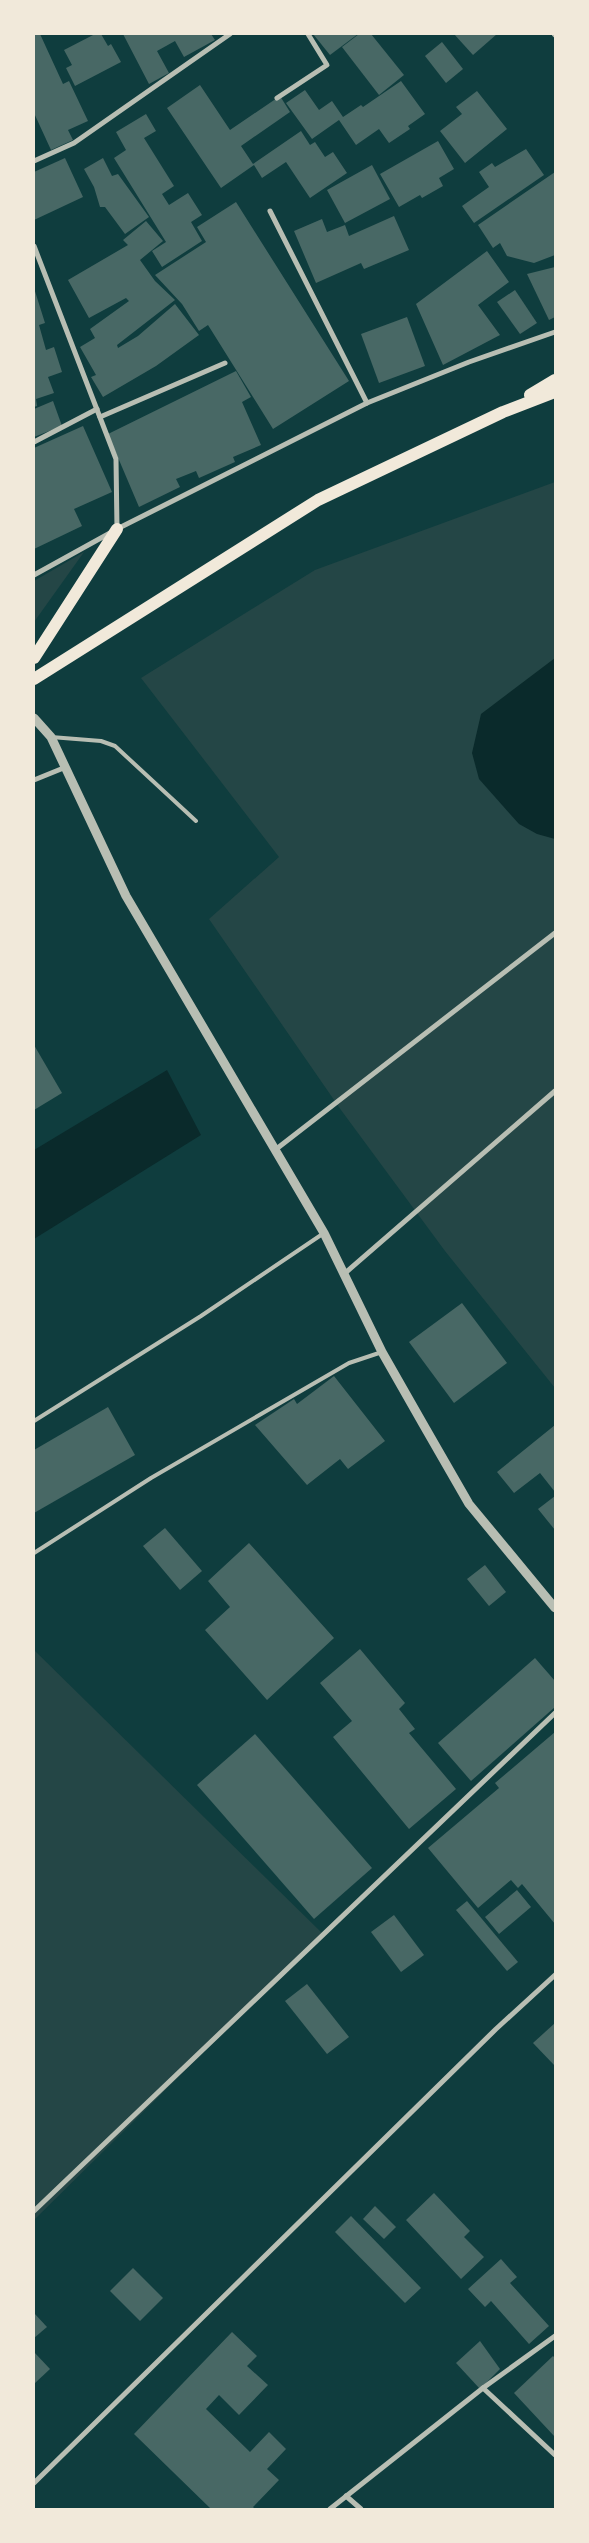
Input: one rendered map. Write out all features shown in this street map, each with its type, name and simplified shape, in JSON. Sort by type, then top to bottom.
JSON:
[{"type":"main road","points":[[503,412],[555,380]]},
{"type":"main road","points":[[34,679],[318,500],[503,412],[555,392]]},
{"type":"main road","points":[[34,658],[117,529]]},
{"type":"street","points":[[34,161],[74,143],[230,34]]},
{"type":"street","points":[[277,98],[327,65],[308,34]]},
{"type":"street","points":[[270,211],[367,403]]},
{"type":"street","points":[[34,246],[116,459],[117,529]]},
{"type":"street","points":[[34,575],[117,529],[367,403],[469,362],[555,332]]},
{"type":"street","points":[[100,417],[225,363]]},
{"type":"street","points":[[34,442],[97,409]]},
{"type":"street","points":[[34,718],[51,737],[126,896],[324,1233],[382,1352],[469,1504],[555,1608]]},
{"type":"street","points":[[34,780],[66,767]]},
{"type":"street","points":[[275,1150],[555,933]]},
{"type":"street","points":[[344,1274],[555,1091]]},
{"type":"street","points":[[34,2211],[555,1713]]},
{"type":"street","points":[[34,2483],[496,2029],[555,1975]]},
{"type":"street","points":[[330,2509],[483,2388],[555,2336]]},
{"type":"street","points":[[483,2388],[555,2455]]},
{"type":"street","points":[[346,2496],[362,2509]]},
{"type":"lane","points":[[51,737],[101,741],[115,746],[196,821]]},
{"type":"lane","points":[[34,1421],[201,1316],[324,1233]]},
{"type":"lane","points":[[34,1553],[151,1478],[349,1363],[382,1352]]},
{"type":"shaded area","points":[[555,482],[555,1388],[445,1251],[341,1110],[209,919],[279,857],[141,678],[315,570]]},
{"type":"shaded area","points":[[84,552],[34,622],[34,581]]},
{"type":"shaded area","points":[[555,658],[555,839],[537,834],[519,824],[479,779],[472,753],[481,714]]},
{"type":"shaded area","points":[[167,1070],[201,1135],[34,1239],[34,1150]]},
{"type":"shaded area","points":[[34,1650],[323,1934],[34,2220]]},
{"type":"building","points":[[34,34],[40,34],[63,84],[69,81],[88,121],[68,130],[73,140],[51,150],[34,113]]},
{"type":"building","points":[[95,34],[101,34],[108,46],[111,44],[121,62],[75,86],[66,68],[72,65],[64,50]]},
{"type":"building","points":[[123,34],[211,34],[215,40],[184,57],[175,41],[157,51],[169,73],[149,84]]},
{"type":"building","points":[[313,34],[358,34],[330,55]]},
{"type":"building","points":[[359,34],[371,34],[404,75],[379,95],[342,47]]},
{"type":"building","points":[[454,34],[497,34],[473,55]]},
{"type":"building","points":[[442,42],[463,69],[446,83],[425,56]]},
{"type":"building","points":[[401,81],[425,114],[408,126],[410,129],[389,143],[379,129],[356,145],[339,120],[312,139],[286,103],[305,90],[319,110],[332,101],[343,117],[361,105],[363,107]]},
{"type":"building","points":[[200,85],[230,130],[280,96],[290,112],[241,146],[253,164],[301,131],[310,145],[315,142],[325,157],[333,152],[347,173],[310,198],[286,162],[262,178],[254,165],[221,188],[167,108]]},
{"type":"building","points":[[477,91],[507,129],[465,163],[440,131],[462,114],[456,107]]},
{"type":"building","points":[[146,114],[156,131],[144,138],[174,186],[162,194],[169,205],[188,193],[202,215],[191,222],[202,241],[162,267],[152,251],[166,242],[114,158],[126,150],[116,132]]},
{"type":"building","points":[[438,141],[454,169],[439,178],[443,186],[422,198],[420,195],[399,207],[380,174]]},
{"type":"building","points":[[526,149],[544,175],[474,223],[462,206],[489,187],[479,172],[492,163],[495,167]]},
{"type":"building","points":[[65,158],[83,197],[34,220],[34,172]]},
{"type":"building","points":[[103,158],[112,176],[118,174],[149,217],[125,234],[105,207],[100,207],[94,187],[84,169]]},
{"type":"building","points":[[372,165],[390,199],[345,223],[327,190]]},
{"type":"building","points":[[555,172],[555,255],[534,263],[507,256],[500,243],[493,248],[478,225]]},
{"type":"building","points":[[236,202],[349,381],[273,429],[208,325],[199,331],[182,304],[155,275],[206,242],[197,227]]},
{"type":"building","points":[[394,216],[409,250],[364,269],[361,263],[316,283],[294,231],[322,219],[327,232],[345,225],[349,236]]},
{"type":"building","points":[[146,221],[163,241],[140,260],[155,281],[175,300],[117,345],[118,348],[138,336],[175,304],[199,335],[156,366],[103,397],[91,377],[96,375],[80,347],[95,338],[90,329],[129,301],[126,298],[89,318],[68,280],[128,245],[123,240]]},
{"type":"building","points":[[487,251],[509,282],[478,305],[500,335],[443,365],[416,304]]},
{"type":"building","points":[[555,267],[555,317],[549,320],[527,274]]},
{"type":"building","points":[[34,288],[45,323],[39,325],[46,350],[54,347],[62,372],[48,377],[54,393],[36,399],[37,406],[34,407]]},
{"type":"building","points":[[515,290],[537,323],[520,334],[497,302]]},
{"type":"building","points":[[407,317],[425,366],[379,383],[361,334]]},
{"type":"building","points":[[236,371],[251,397],[242,402],[261,445],[233,457],[235,462],[199,478],[196,471],[176,479],[180,487],[139,507],[108,434]]},
{"type":"building","points":[[53,401],[62,426],[34,437],[34,409]]},
{"type":"building","points":[[83,426],[112,492],[74,509],[82,526],[34,549],[34,448]]},
{"type":"building","points":[[34,1045],[62,1093],[34,1110]]},
{"type":"building","points":[[462,1303],[507,1363],[454,1403],[409,1342]]},
{"type":"building","points":[[334,1376],[385,1441],[348,1469],[340,1459],[307,1485],[255,1425],[294,1399],[297,1404]]},
{"type":"building","points":[[108,1407],[135,1455],[34,1513],[34,1450]]},
{"type":"building","points":[[555,1425],[555,1492],[540,1473],[514,1493],[497,1472]]},
{"type":"building","points":[[555,1496],[555,1530],[538,1509]]},
{"type":"building","points":[[165,1528],[202,1571],[180,1590],[143,1546]]},
{"type":"building","points":[[249,1543],[334,1638],[267,1700],[205,1630],[230,1607],[208,1581]]},
{"type":"building","points":[[485,1565],[506,1592],[489,1606],[467,1579]]},
{"type":"building","points":[[360,1649],[405,1703],[399,1709],[415,1729],[409,1733],[456,1789],[409,1829],[333,1737],[352,1721],[320,1683]]},
{"type":"building","points":[[535,1658],[555,1681],[555,1707],[471,1781],[438,1743]]},
{"type":"building","points":[[555,1732],[555,1924],[522,1884],[518,1888],[511,1880],[478,1908],[428,1848],[499,1788],[495,1783]]},
{"type":"building","points":[[255,1734],[372,1868],[314,1919],[197,1785]]},
{"type":"building","points":[[517,1890],[531,1907],[499,1934],[485,1917]]},
{"type":"building","points":[[467,1901],[518,1962],[507,1971],[456,1910]]},
{"type":"building","points":[[394,1915],[424,1955],[401,1972],[371,1932]]},
{"type":"building","points":[[307,1984],[349,2037],[327,2054],[285,2001]]},
{"type":"building","points":[[555,2023],[555,2066],[533,2043]]},
{"type":"building","points":[[434,2193],[470,2231],[464,2237],[484,2257],[461,2279],[406,2220]]},
{"type":"building","points":[[375,2206],[396,2227],[384,2239],[363,2219]]},
{"type":"building","points":[[351,2216],[421,2288],[405,2303],[335,2232]]},
{"type":"building","points":[[501,2259],[517,2277],[510,2283],[549,2326],[529,2344],[491,2301],[485,2307],[468,2289]]},
{"type":"building","points":[[133,2268],[163,2298],[140,2321],[110,2291]]},
{"type":"building","points":[[34,2313],[47,2327],[34,2338]]},
{"type":"building","points":[[232,2332],[257,2356],[247,2366],[268,2385],[239,2415],[219,2395],[206,2409],[250,2452],[269,2432],[286,2449],[267,2469],[279,2480],[253,2507],[255,2509],[211,2509],[134,2434]]},
{"type":"building","points":[[480,2341],[500,2369],[480,2389],[456,2363]]},
{"type":"building","points":[[34,2352],[50,2369],[34,2384]]},
{"type":"building","points":[[553,2356],[555,2358],[555,2437],[514,2393]]}]
